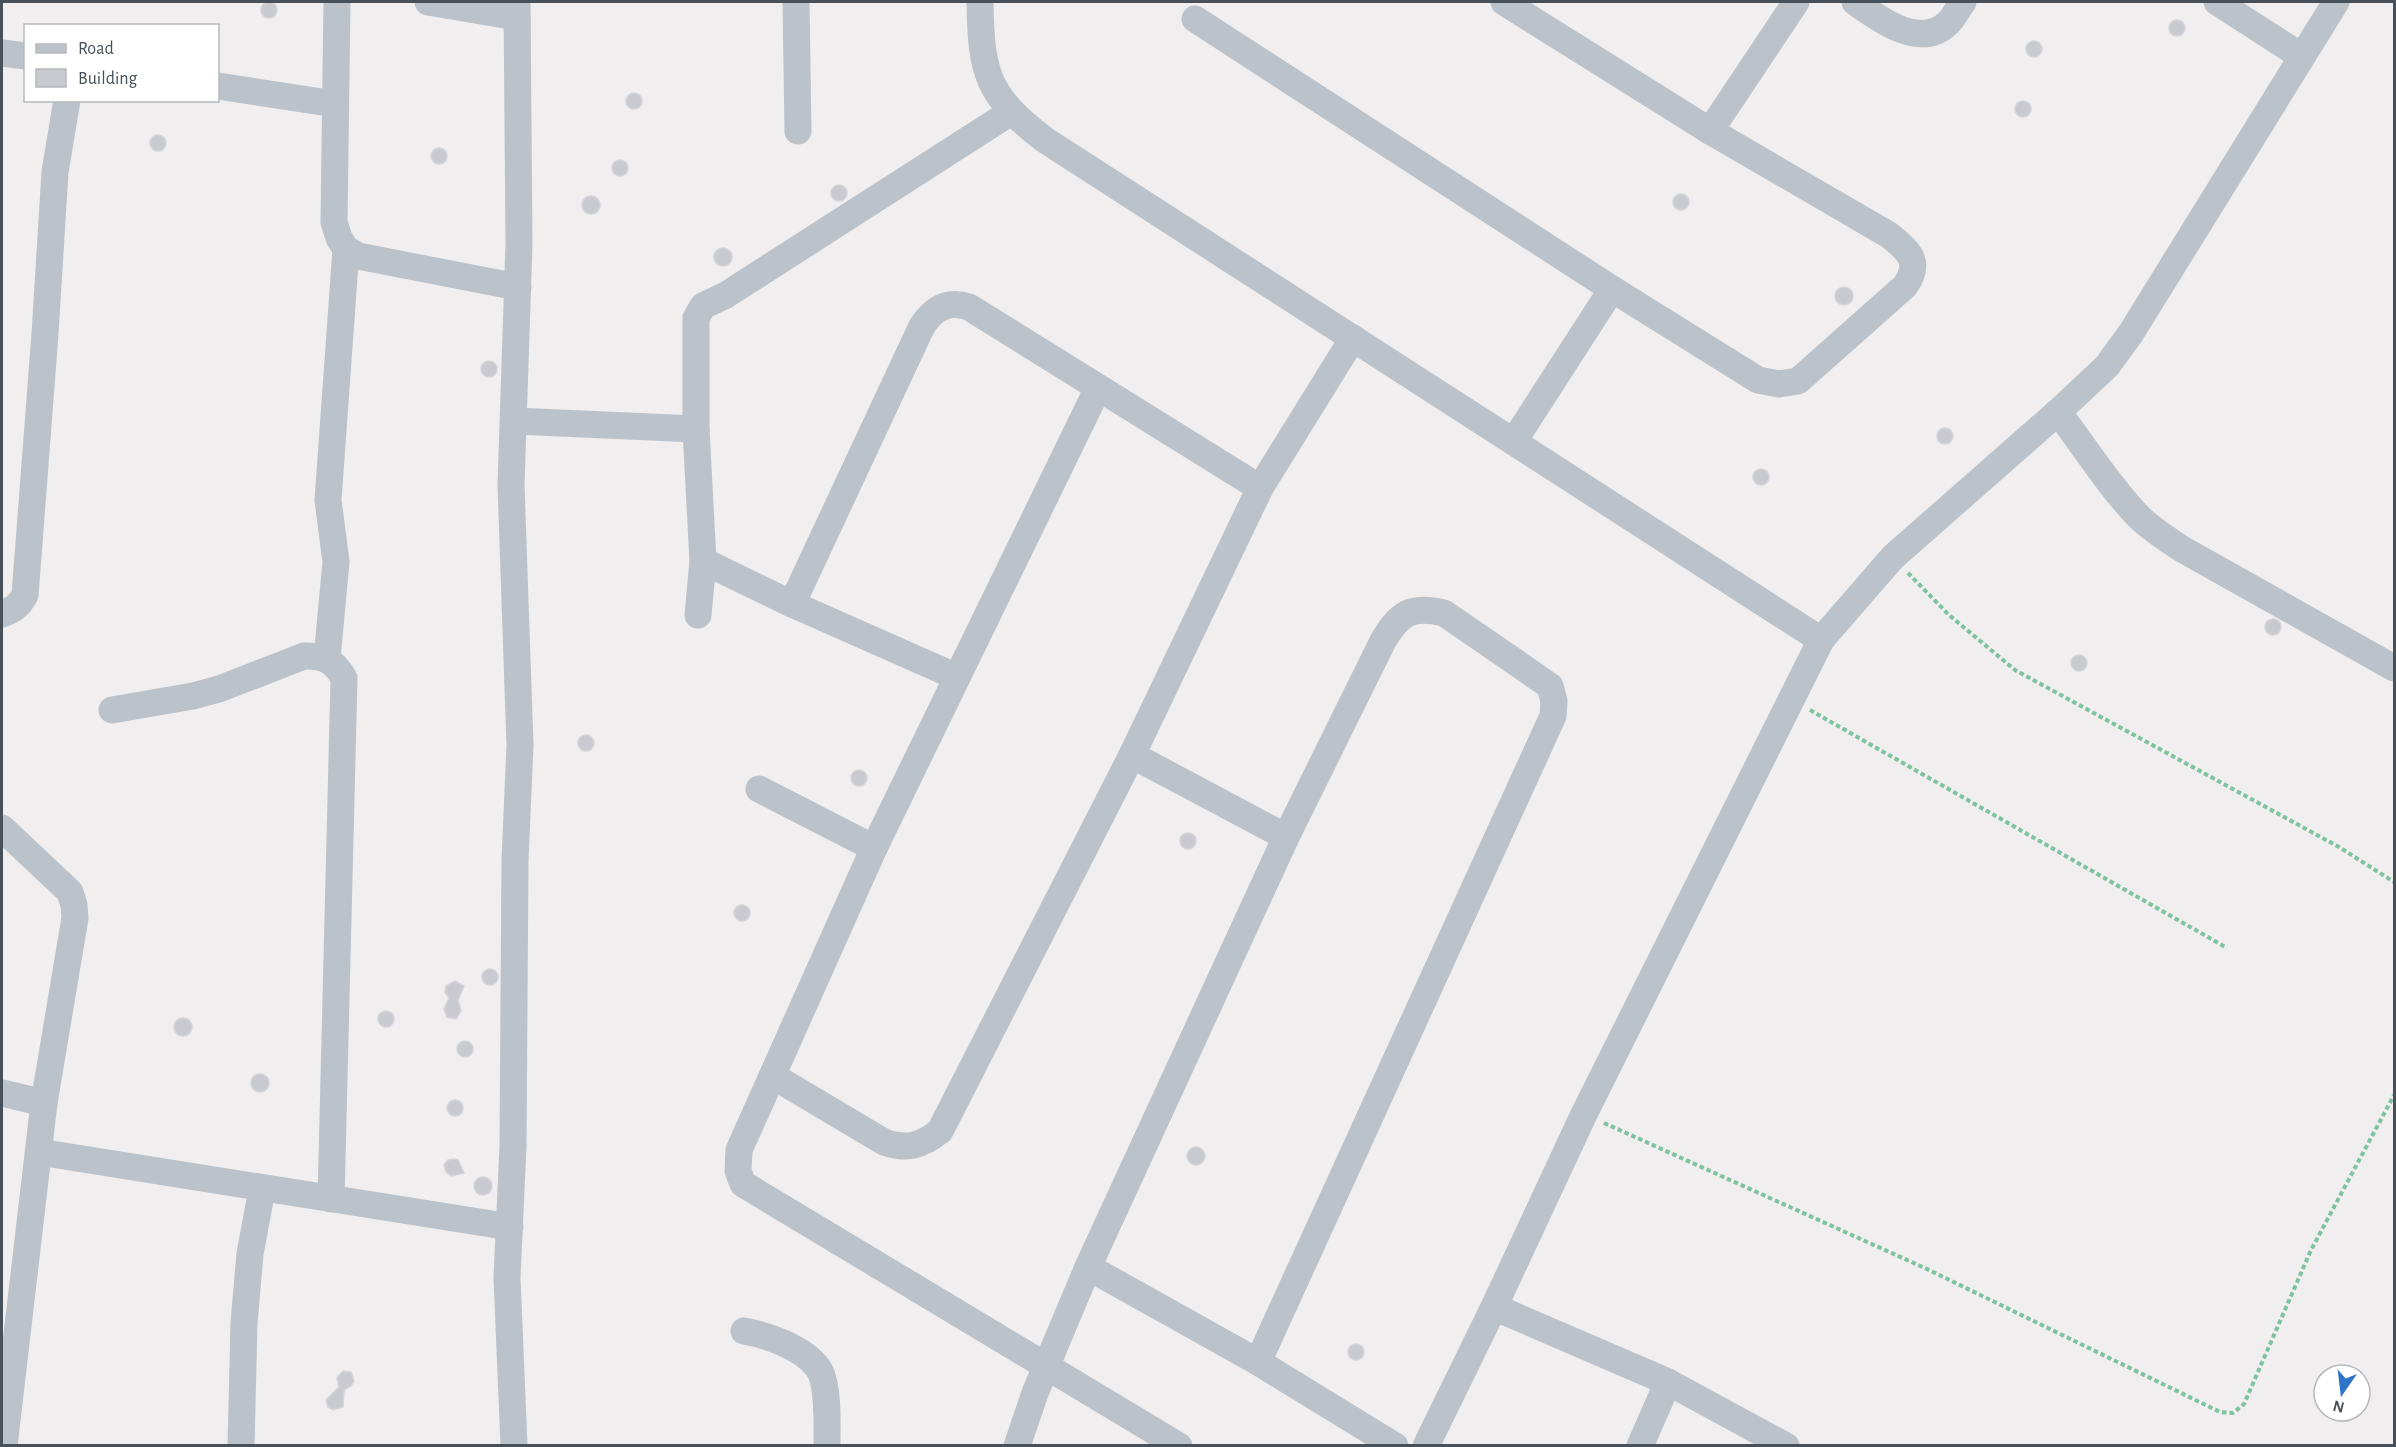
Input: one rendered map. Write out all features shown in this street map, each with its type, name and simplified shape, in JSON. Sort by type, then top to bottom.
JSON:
[{"type":"street","points":[[337,2],[334,222],[339,238],[346,249],[358,256],[518,287]]},
{"type":"street","points":[[428,2],[517,9],[518,287],[511,485],[520,745],[515,861],[513,1146],[507,1278],[514,1446]]},
{"type":"street","points":[[796,2],[798,131]]},
{"type":"street","points":[[980,2],[984,63],[995,91],[1011,112],[1045,140],[1821,640]]},
{"type":"street","points":[[1195,19],[1748,375],[1770,383],[1787,384],[1798,381],[1905,286],[1913,270],[1909,254],[1889,235],[1710,131],[1504,2]]},
{"type":"street","points":[[1710,131],[1796,2]]},
{"type":"street","points":[[1855,2],[1891,25],[1918,33],[1940,29],[1950,21],[1963,2]]},
{"type":"street","points":[[2217,2],[2301,56]]},
{"type":"street","points":[[1426,1446],[1584,1114],[1821,640],[1893,557],[2107,366],[2122,346],[2336,2]]},
{"type":"street","points":[[2,53],[24,56]]},
{"type":"street","points":[[219,86],[335,104]]},
{"type":"street","points":[[2,614],[13,610],[21,603],[25,595],[55,172],[67,102]]},
{"type":"street","points":[[698,615],[703,561],[696,429],[695,334],[696,318],[703,306],[726,294],[1011,112]]},
{"type":"street","points":[[327,658],[336,562],[328,500],[346,249]]},
{"type":"street","points":[[1514,441],[1612,289]]},
{"type":"street","points":[[792,604],[921,326],[938,309],[957,303],[969,308],[1260,488]]},
{"type":"street","points":[[773,1076],[894,1146],[908,1148],[918,1146],[940,1131],[1132,755],[1260,488],[1353,338]]},
{"type":"street","points":[[1098,388],[874,848],[740,1149],[738,1171],[743,1184],[1179,1446]]},
{"type":"street","points":[[2058,412],[2124,499],[2138,516],[2156,531],[2182,549],[2394,668]]},
{"type":"street","points":[[514,421],[696,429]]},
{"type":"street","points":[[703,561],[792,604],[957,677]]},
{"type":"street","points":[[1017,1446],[1047,1365],[1088,1267],[1286,837],[1393,623],[1404,615],[1430,609],[1444,613],[1550,686],[1554,701],[1553,716],[1258,1362]]},
{"type":"street","points":[[112,710],[193,696],[219,689],[304,656],[319,655],[327,658],[344,678],[331,1200]]},
{"type":"street","points":[[1132,755],[1286,837]]},
{"type":"street","points":[[759,789],[874,848]]},
{"type":"street","points":[[2,828],[70,892],[75,918],[44,1103],[4,1446]]},
{"type":"street","points":[[2,1093],[44,1103]]},
{"type":"street","points":[[39,1152],[510,1227]]},
{"type":"street","points":[[241,1446],[244,1323],[250,1254],[262,1189]]},
{"type":"street","points":[[1088,1267],[1258,1362],[1395,1446]]},
{"type":"street","points":[[1494,1307],[1668,1382],[1786,1446]]},
{"type":"street","points":[[744,1332],[781,1341],[819,1368],[825,1389],[827,1446]]},
{"type":"street","points":[[1640,1446],[1668,1382]]},
{"type":"path","points":[[1893,557],[1949,615],[2015,670],[2339,847],[2394,882]]},
{"type":"path","points":[[1792,699],[2227,948]]},
{"type":"path","points":[[1584,1114],[1927,1269],[2220,1412],[2233,1413],[2244,1404],[2311,1250],[2394,1095]]},
{"type":"building","points":[[266,2],[272,2],[277,10],[275,16],[266,18],[261,13],[261,7]]},
{"type":"building","points":[[2174,20],[2180,20],[2185,28],[2183,34],[2174,36],[2169,31],[2169,25]]},
{"type":"building","points":[[2031,41],[2037,41],[2042,49],[2040,55],[2031,57],[2026,52],[2026,46]]},
{"type":"building","points":[[631,93],[637,93],[642,101],[640,107],[631,109],[626,104],[626,98]]},
{"type":"building","points":[[2020,101],[2026,101],[2031,109],[2029,115],[2020,117],[2015,112],[2015,106]]},
{"type":"building","points":[[155,135],[161,135],[166,143],[164,149],[155,151],[150,146],[150,140]]},
{"type":"building","points":[[436,148],[442,148],[447,156],[445,162],[436,164],[431,159],[431,153]]},
{"type":"building","points":[[617,160],[623,160],[628,168],[626,174],[617,176],[612,171],[612,165]]},
{"type":"building","points":[[836,185],[842,185],[847,193],[845,199],[836,201],[831,196],[831,190]]},
{"type":"building","points":[[1678,194],[1684,194],[1689,202],[1687,208],[1678,210],[1673,205],[1673,199]]},
{"type":"building","points":[[591,196],[597,199],[600,205],[597,211],[591,214],[585,211],[582,205],[585,199]]},
{"type":"building","points":[[723,248],[729,251],[732,257],[729,263],[723,266],[717,263],[714,257],[717,251]]},
{"type":"building","points":[[1844,287],[1850,290],[1853,296],[1850,302],[1844,305],[1838,302],[1835,296],[1838,290]]},
{"type":"building","points":[[486,361],[492,361],[497,369],[495,375],[486,377],[481,372],[481,366]]},
{"type":"building","points":[[1942,428],[1948,428],[1953,436],[1951,442],[1942,444],[1937,439],[1937,433]]},
{"type":"building","points":[[1758,469],[1764,469],[1769,477],[1767,483],[1758,485],[1753,480],[1753,474]]},
{"type":"building","points":[[2270,619],[2276,619],[2281,627],[2279,633],[2270,635],[2265,630],[2265,624]]},
{"type":"building","points":[[2076,655],[2082,655],[2087,663],[2085,669],[2076,671],[2071,666],[2071,660]]},
{"type":"building","points":[[583,735],[589,735],[594,743],[592,749],[583,751],[578,746],[578,740]]},
{"type":"building","points":[[856,770],[862,770],[867,778],[865,784],[856,786],[851,781],[851,775]]},
{"type":"building","points":[[1185,833],[1191,833],[1196,841],[1194,847],[1185,849],[1180,844],[1180,838]]},
{"type":"building","points":[[739,905],[745,905],[750,913],[748,919],[739,921],[734,916],[734,910]]},
{"type":"building","points":[[487,969],[493,969],[498,977],[496,983],[487,985],[482,980],[482,974]]},
{"type":"building","points":[[455,981],[464,986],[458,1000],[461,1011],[456,1019],[447,1017],[444,1009],[449,998],[445,992],[446,986]]},
{"type":"building","points":[[383,1011],[389,1011],[394,1019],[392,1025],[383,1027],[378,1022],[378,1016]]},
{"type":"building","points":[[183,1018],[189,1021],[192,1027],[189,1033],[183,1036],[177,1033],[174,1027],[177,1021]]},
{"type":"building","points":[[462,1041],[468,1041],[473,1049],[471,1055],[462,1057],[457,1052],[457,1046]]},
{"type":"building","points":[[260,1074],[266,1077],[269,1083],[266,1089],[260,1092],[254,1089],[251,1083],[254,1077]]},
{"type":"building","points":[[452,1100],[458,1100],[463,1108],[461,1114],[452,1116],[447,1111],[447,1105]]},
{"type":"building","points":[[1196,1147],[1202,1150],[1205,1156],[1202,1162],[1196,1165],[1190,1162],[1187,1156],[1190,1150]]},
{"type":"building","points":[[448,1160],[458,1160],[464,1173],[451,1176],[446,1172],[444,1165]]},
{"type":"building","points":[[483,1177],[489,1180],[492,1186],[489,1192],[483,1195],[477,1192],[474,1186],[477,1180]]},
{"type":"building","points":[[1353,1344],[1359,1344],[1364,1352],[1362,1358],[1353,1360],[1348,1355],[1348,1349]]},
{"type":"building","points":[[343,1371],[351,1372],[354,1381],[344,1390],[343,1407],[333,1410],[328,1407],[326,1400],[339,1387],[337,1378]]}]
